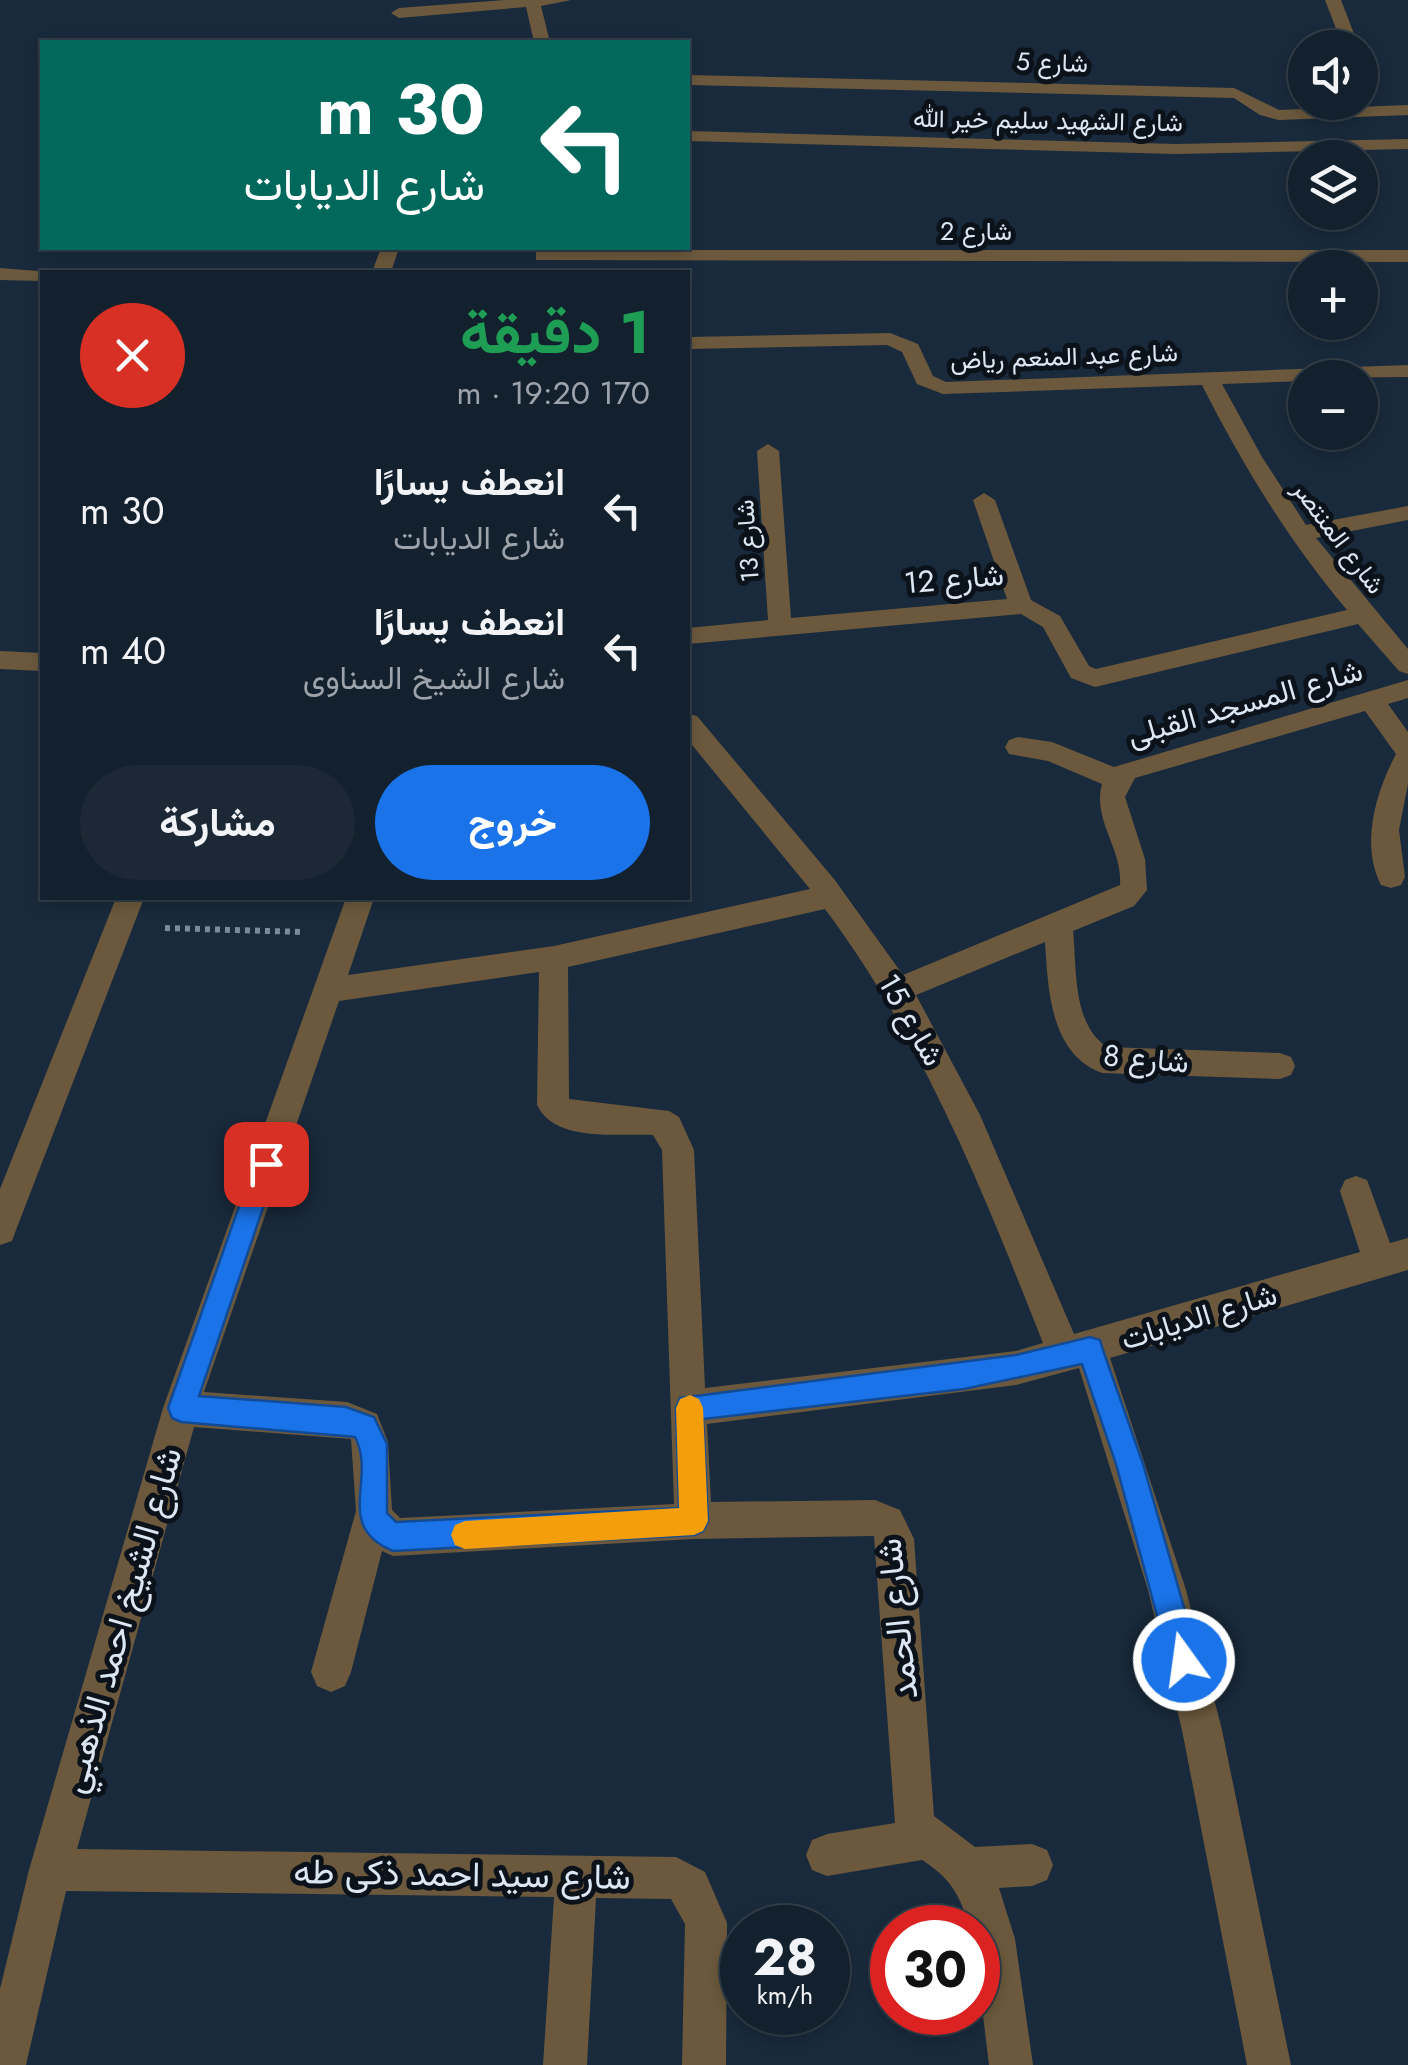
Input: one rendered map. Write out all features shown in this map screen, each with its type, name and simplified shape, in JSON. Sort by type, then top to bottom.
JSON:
[{"type":"street","points":[[399,14],[563,0]]},
{"type":"street","points":[[1333,0],[1345,30]]},
{"type":"street","points":[[532,1],[542,40]]},
{"type":"street","name":"شارع 5","points":[[690,80],[1234,93],[1248,96],[1266,112],[1280,115],[1408,110]]},
{"type":"street","name":"شارع الشهيد سليم خير الله","points":[[690,136],[1288,151]]},
{"type":"street","name":"شارع الشهيد سليم خير الله","points":[[1378,147],[1408,144]]},
{"type":"street","name":"شارع 2","points":[[542,259],[1408,256]]},
{"type":"street","points":[[0,274],[40,276]]},
{"type":"street","name":"شارع عبد المنعم رياض","points":[[690,343],[890,339],[911,348],[924,380],[943,388],[1408,372]]},
{"type":"street","name":"شارع المنتصر","points":[[1210,380],[1262,479],[1298,534],[1408,666]]},
{"type":"street","name":"شارع 13","points":[[768,451],[780,627]]},
{"type":"street","points":[[984,500],[1021,606]]},
{"type":"street","points":[[1298,534],[1408,512]]},
{"type":"street","name":"شارع 12","points":[[690,636],[1021,606],[1035,608],[1055,622],[1080,672],[1095,678],[1362,615]]},
{"type":"street","points":[[0,660],[40,662]]},
{"type":"street","name":"شارع المسجد القبلى","points":[[898,990],[1124,898],[1133,890],[1136,868],[1110,800],[1115,779],[1126,771],[1408,689]]},
{"type":"street","points":[[1372,700],[1408,754],[1385,809],[1384,842],[1392,878]]},
{"type":"street","name":"شارع 15","points":[[690,725],[831,896],[898,990],[988,1164],[1078,1353],[1167,1590],[1202,1730],[1268,2065]]},
{"type":"street","points":[[1018,746],[1052,752],[1115,779]]},
{"type":"street","points":[[326,990],[554,958],[831,896]]},
{"type":"street","points":[[0,1230],[129,900]]},
{"type":"street","name":"شارع الشيخ احمد الذهبي","points":[[4,2065],[50,1870],[181,1408],[359,900]]},
{"type":"street","name":"شارع 8","points":[[1058,924],[1072,1028],[1081,1047],[1090,1055],[1102,1060],[1280,1066]]},
{"type":"street","points":[[554,958],[552,1105],[566,1116],[658,1120],[668,1127],[678,1150],[694,1521]]},
{"type":"street","points":[[1356,1192],[1394,1258]]},
{"type":"street","name":"شارع الديابات","points":[[690,1408],[964,1376],[1078,1353],[1394,1258]]},
{"type":"street","points":[[181,1408],[346,1420],[364,1427],[373,1444],[375,1460],[373,1514],[330,1672]]},
{"type":"street","name":"شارع الحمد","points":[[373,1514],[380,1528],[393,1537],[409,1538],[694,1521],[875,1518],[887,1522],[895,1539],[914,1820],[926,1839]]},
{"type":"street","points":[[827,1856],[926,1839],[968,1868],[988,1918],[1011,2065]]},
{"type":"street","points":[[968,1868],[1032,1866]]},
{"type":"street","name":"شارع سيد احمد ذكى طه","points":[[50,1870],[676,1878],[690,1887],[706,1923],[704,2065]]},
{"type":"street","points":[[565,2065],[576,1875]]},
{"type":"path","points":[[119,927],[346,934]]},
{"type":"slow traffic","points":[[465,1535],[694,1521],[690,1408]]},
{"type":"route","points":[[266,1164],[181,1408],[346,1420],[364,1427],[373,1444],[375,1460],[373,1514],[380,1528],[393,1537],[694,1521],[690,1408],[964,1376],[1090,1350],[1129,1464],[1184,1660]]}]
